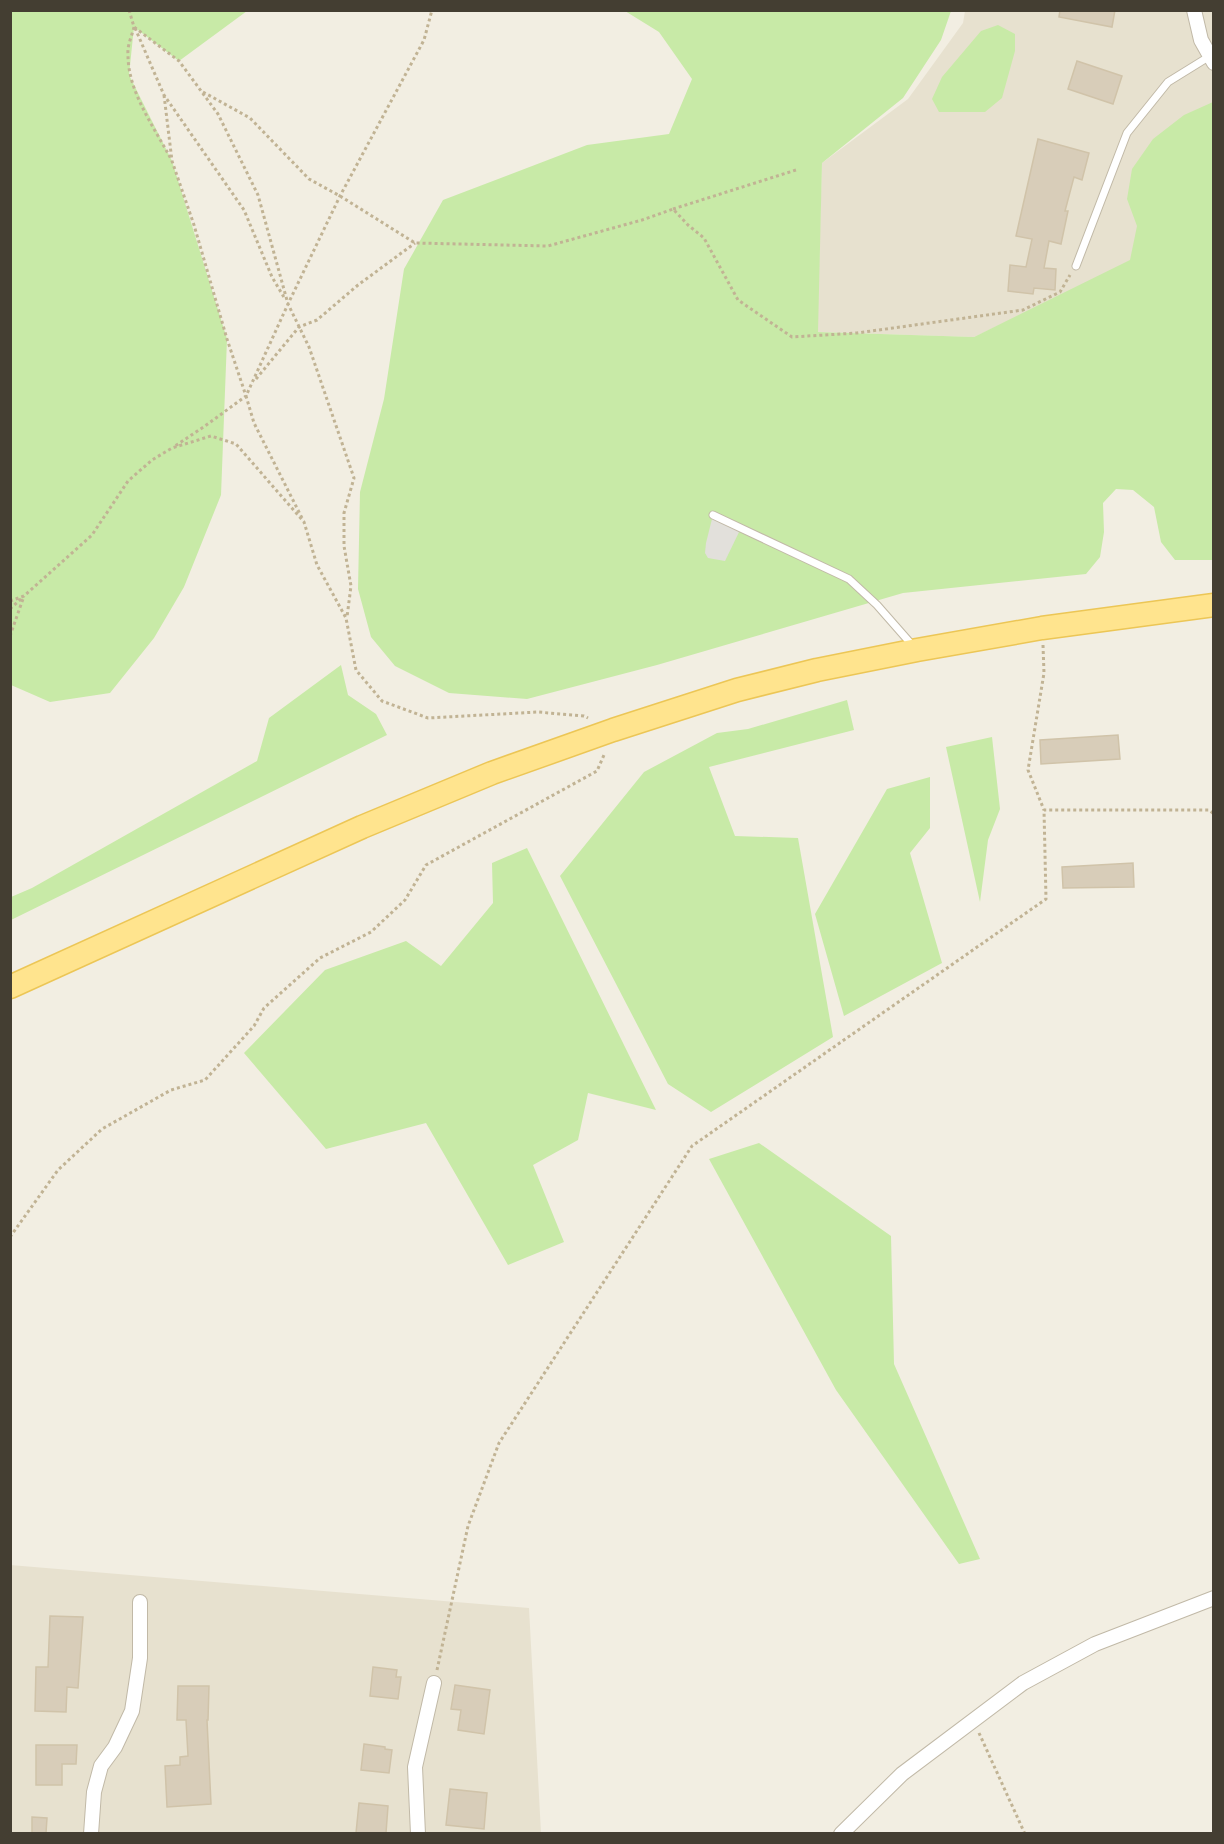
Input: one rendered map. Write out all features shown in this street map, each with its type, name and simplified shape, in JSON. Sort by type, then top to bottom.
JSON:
[{"type":"main road","points":[[10,987],[362,827],[492,773],[613,730],[737,690],[816,670],[916,650],[1042,628],[1214,605]]},
{"type":"street","points":[[1194,10],[1202,40],[1212,60]]},
{"type":"street","points":[[841,1833],[902,1774],[1023,1683],[1095,1644],[1214,1598]]},
{"type":"street","points":[[91,1833],[94,1792],[101,1766],[115,1747],[132,1711],[140,1658],[140,1602]]},
{"type":"street","points":[[418,1833],[416,1767],[434,1683]]},
{"type":"lane","points":[[1076,266],[1127,133],[1168,82],[1212,60]]},
{"type":"lane","points":[[713,515],[849,579],[877,605],[916,650]]},
{"type":"path","points":[[129,10],[134,27],[164,95],[244,210],[272,277],[309,347],[354,478],[344,513],[344,546],[351,586],[346,618]]},
{"type":"path","points":[[10,609],[92,535],[128,481],[152,460],[246,396],[340,196],[424,40],[432,10]]},
{"type":"path","points":[[134,27],[179,61],[218,114],[258,195],[288,304]]},
{"type":"path","points":[[10,1237],[58,1170],[102,1129],[171,1090],[205,1080],[254,1026],[264,1008],[320,958],[371,932],[405,900],[426,865],[597,771],[613,730],[584,716],[549,713],[429,718],[382,701],[356,670],[346,618],[317,565],[304,522],[254,423],[172,160],[142,106],[129,75],[127,52],[134,27]]},
{"type":"path","points":[[203,92],[250,118],[309,179],[415,243],[548,246],[642,220],[796,171]]},
{"type":"path","points":[[164,95],[172,160]]},
{"type":"path","points":[[673,210],[704,238],[738,300],[792,338],[857,333],[1023,310],[1060,292],[1076,266]]},
{"type":"path","points":[[254,381],[299,327],[317,320],[358,285],[415,243]]},
{"type":"path","points":[[152,460],[172,448],[211,436],[236,444],[304,522]]},
{"type":"path","points":[[10,601],[24,596]]},
{"type":"path","points":[[10,636],[24,596]]},
{"type":"path","points":[[434,1683],[468,1526],[500,1443],[693,1146],[1046,899],[1044,810],[1028,770],[1044,673],[1042,628]]},
{"type":"path","points":[[1044,810],[1209,810],[1214,814]]},
{"type":"path","points":[[973,1720],[1025,1833]]},
{"type":"shaded area","points":[[965,11],[1213,11],[1213,148],[1135,261],[974,337],[817,332],[822,163],[908,99],[963,23]]},
{"type":"shaded area","points":[[713,515],[741,528],[725,561],[708,558],[705,553]]},
{"type":"shaded area","points":[[10,1565],[529,1608],[541,1833],[11,1833]]},
{"type":"green space","points":[[11,10],[247,11],[179,61],[134,27],[129,75],[172,161],[227,339],[221,495],[184,587],[154,638],[110,693],[50,702],[11,685]]},
{"type":"green space","points":[[625,11],[951,11],[941,40],[903,98],[822,163],[818,332],[974,337],[1130,260],[1137,226],[1127,199],[1132,169],[1153,139],[1184,115],[1213,102],[1213,560],[1175,560],[1161,542],[1154,507],[1133,490],[1116,489],[1103,503],[1104,532],[1100,557],[1086,574],[903,593],[657,665],[527,699],[449,693],[395,666],[371,637],[358,589],[360,492],[384,399],[404,269],[443,200],[587,145],[669,134],[692,79],[659,32]]},
{"type":"green space","points":[[998,25],[1015,34],[1015,51],[1002,98],[985,112],[939,112],[932,99],[942,77],[981,31]]},
{"type":"green space","points":[[341,665],[348,695],[376,714],[387,735],[11,920],[11,897],[32,888],[257,761],[269,718]]},
{"type":"green space","points":[[847,700],[854,730],[709,767],[735,836],[798,838],[833,1037],[711,1112],[668,1084],[560,876],[644,772],[717,733],[748,729]]},
{"type":"green space","points":[[992,737],[1000,809],[988,840],[980,902],[946,747]]},
{"type":"green space","points":[[930,777],[930,828],[910,853],[942,963],[844,1016],[815,914],[887,789]]},
{"type":"green space","points":[[527,848],[656,1110],[588,1093],[578,1140],[533,1165],[564,1242],[508,1265],[426,1123],[326,1149],[244,1053],[325,970],[406,941],[441,966],[493,903],[492,863]]},
{"type":"green space","points":[[759,1143],[891,1236],[894,1364],[980,1559],[959,1564],[836,1390],[709,1159]]},
{"type":"building","points":[[1060,10],[1115,10],[1112,27],[1059,17]]},
{"type":"building","points":[[1077,61],[1122,76],[1113,104],[1068,89]]},
{"type":"building","points":[[1038,139],[1089,153],[1082,180],[1074,177],[1065,211],[1068,211],[1061,244],[1049,241],[1044,268],[1056,269],[1055,290],[1034,288],[1033,294],[1008,291],[1010,265],[1026,267],[1032,239],[1016,236]]},
{"type":"building","points":[[1118,735],[1120,759],[1041,764],[1040,740]]},
{"type":"building","points":[[1133,863],[1134,887],[1063,888],[1062,867]]},
{"type":"building","points":[[50,1616],[83,1617],[78,1688],[67,1687],[66,1712],[35,1711],[36,1667],[48,1667]]},
{"type":"building","points":[[373,1667],[397,1670],[396,1677],[401,1677],[398,1699],[370,1696]]},
{"type":"building","points":[[455,1685],[490,1690],[484,1734],[458,1730],[461,1710],[451,1709]]},
{"type":"building","points":[[178,1686],[209,1686],[207,1720],[211,1804],[167,1807],[165,1766],[180,1765],[180,1757],[188,1756],[186,1720],[177,1720]]},
{"type":"building","points":[[364,1744],[392,1750],[389,1773],[361,1770]]},
{"type":"building","points":[[36,1745],[77,1745],[76,1764],[62,1764],[62,1785],[36,1785]]},
{"type":"building","points":[[450,1789],[487,1793],[484,1829],[446,1825]]},
{"type":"building","points":[[359,1803],[388,1806],[386,1833],[356,1833]]},
{"type":"building","points":[[32,1817],[47,1818],[46,1833],[32,1833]]}]
